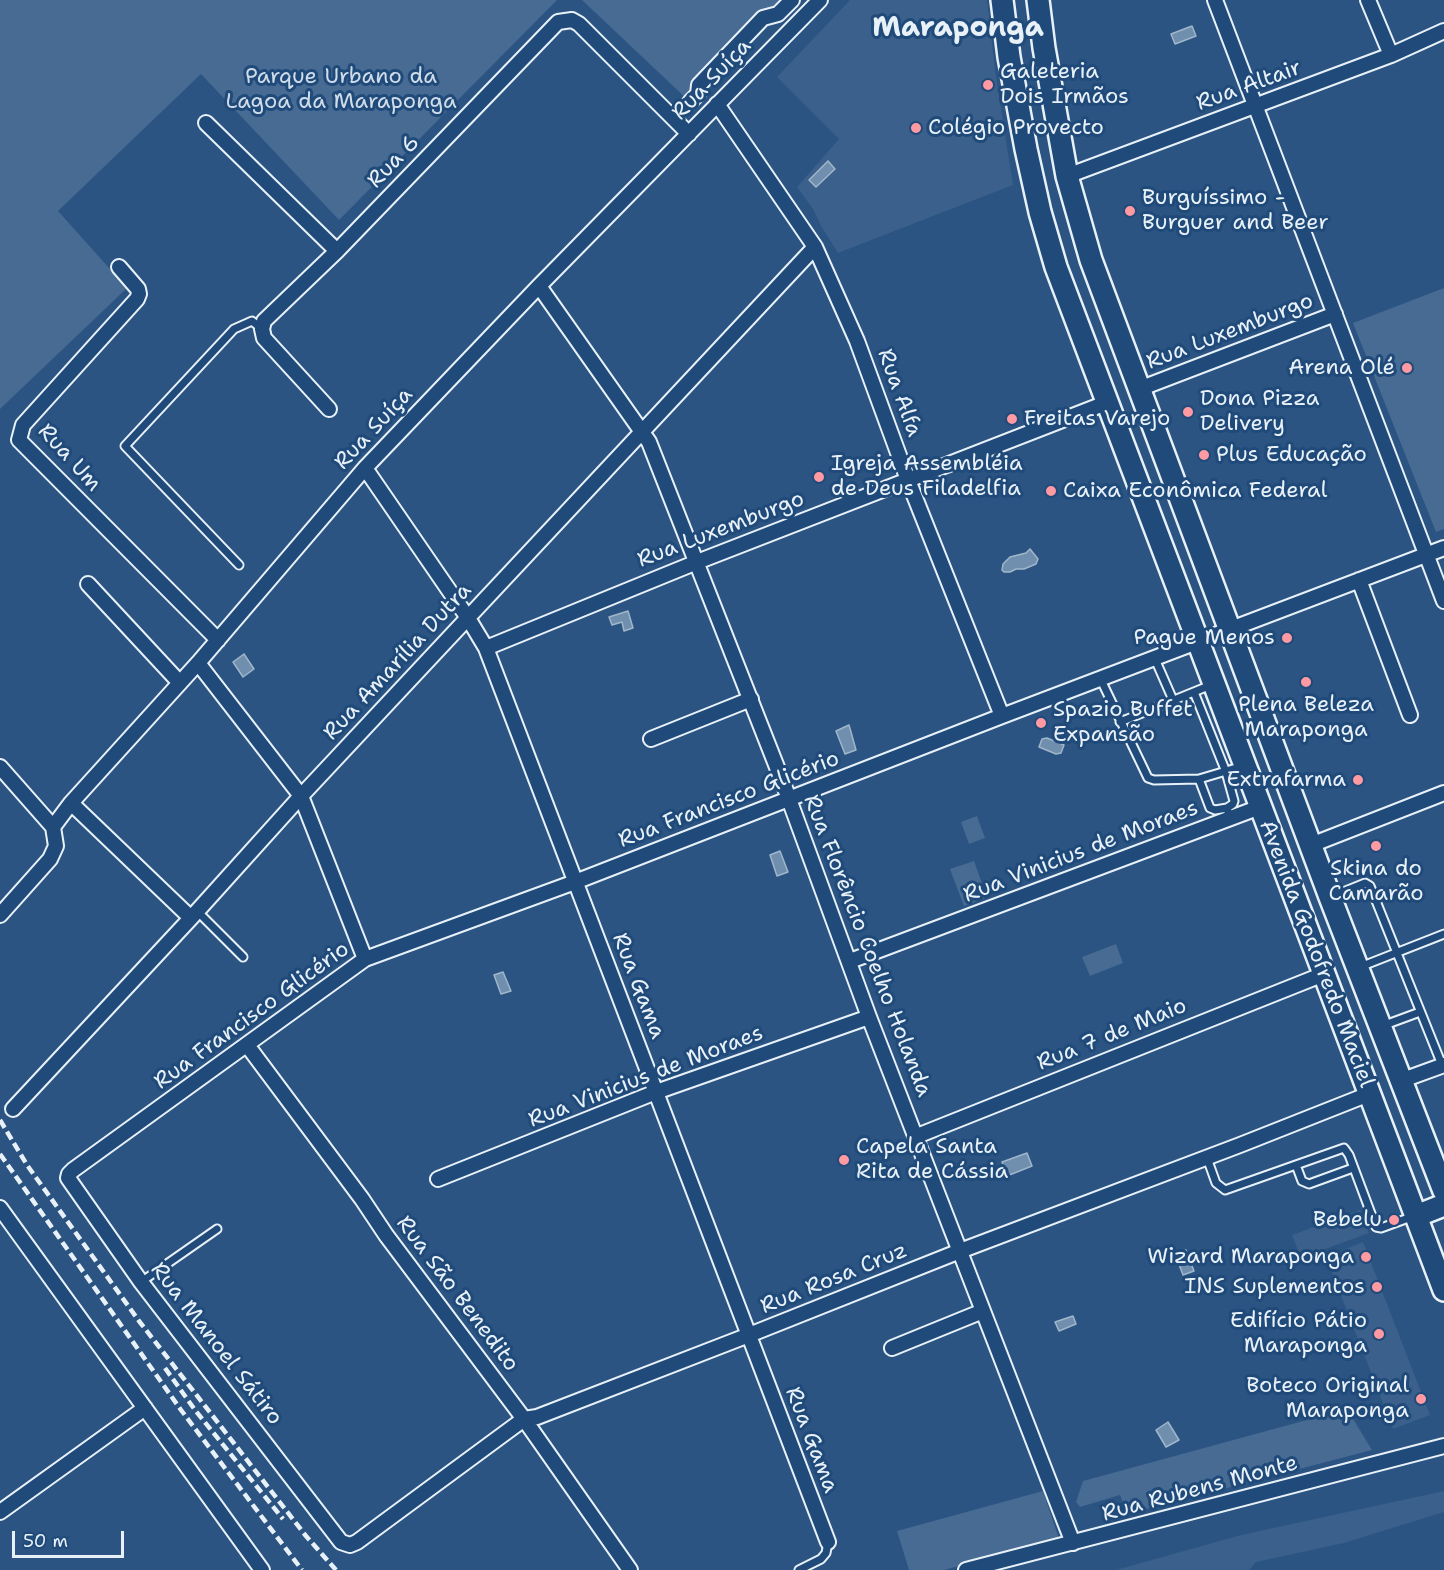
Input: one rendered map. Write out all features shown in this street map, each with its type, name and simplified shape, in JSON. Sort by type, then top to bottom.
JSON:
[{"type":"main road","name":"Avenida Godofredo Maciel","points":[[1002,0],[1017,103],[1040,212],[1056,267],[1198,642],[1204,688],[1235,769],[1260,807],[1444,1290]]},
{"type":"main road","name":"Avenida Godofredo Maciel","points":[[1038,0],[1044,48],[1067,176],[1091,260],[1330,897],[1444,1191]]},
{"type":"main road","points":[[1399,1173],[1432,1161]]},
{"type":"main road","points":[[1416,1216],[1444,1205]]},
{"type":"street","points":[[690,102],[698,94],[699,85],[763,18],[778,14],[792,0]]},
{"type":"street","name":"Rua Suíça","points":[[53,827],[71,803],[198,663],[365,468],[539,286],[820,0]]},
{"type":"street","points":[[1215,0],[1444,601]]},
{"type":"street","points":[[1368,0],[1391,55]]},
{"type":"street","name":"Rua 6","points":[[262,329],[268,317],[337,251],[558,22],[572,20],[579,24],[689,134]]},
{"type":"street","name":"Rua Altair","points":[[1067,176],[1391,55],[1444,31]]},
{"type":"street","name":"Rua Alfa","points":[[717,104],[815,247],[857,341],[908,480],[1002,716]]},
{"type":"street","points":[[206,123],[337,251]]},
{"type":"street","name":"Rua Amarília Dutra","points":[[13,1108],[194,915],[301,796],[815,247]]},
{"type":"street","name":"Rua Um","points":[[119,267],[138,289],[137,299],[23,425],[19,440],[218,640]]},
{"type":"street","name":"Rua Florêncio Coelho Holanda","points":[[539,286],[637,426],[644,431],[790,800],[869,1017],[917,1136],[1073,1544]]},
{"type":"street","name":"Rua Luxemburgo","points":[[1139,389],[1335,314]]},
{"type":"street","points":[[262,329],[264,338],[329,409]]},
{"type":"street","name":"Rua Luxemburgo","points":[[486,648],[697,561],[1106,403]]},
{"type":"street","name":"Rua Gama","points":[[365,468],[486,648],[828,1542]]},
{"type":"street","name":"Rua Francisco Glicério","points":[[73,1170],[364,959],[575,882],[1444,548]]},
{"type":"street","points":[[1359,580],[1410,715]]},
{"type":"street","points":[[88,584],[180,682]]},
{"type":"street","points":[[198,663],[301,796],[364,959]]},
{"type":"street","points":[[651,739],[751,699]]},
{"type":"street","points":[[0,767],[53,827],[56,846],[50,859],[0,915]]},
{"type":"street","points":[[1311,845],[1444,793]]},
{"type":"street","points":[[71,803],[194,915]]},
{"type":"street","name":"Rua Vinicius de Moraes","points":[[850,961],[1229,813],[1260,807]]},
{"type":"street","name":"Rua 7 de Maio","points":[[917,1136],[1324,974]]},
{"type":"street","name":"Rua Vinicius de Moraes","points":[[438,1179],[532,1148],[657,1092],[869,1017]]},
{"type":"street","name":"Rua São Benedito","points":[[247,1045],[524,1419],[630,1570]]},
{"type":"street","points":[[1400,1081],[1443,1065]]},
{"type":"street","name":"Rua Rosa Cruz","points":[[341,1542],[350,1545],[357,1542],[524,1419],[548,1412],[749,1335],[960,1251],[1369,1094]]},
{"type":"street","name":"Rua Manoel Sátiro","points":[[73,1170],[69,1174],[69,1182],[141,1282],[341,1542]]},
{"type":"street","points":[[0,1208],[262,1570]]},
{"type":"street","points":[[0,1233],[12,1224]]},
{"type":"street","points":[[892,1348],[983,1311]]},
{"type":"street","points":[[0,1512],[144,1408]]},
{"type":"street","name":"Rua Rubens Monte","points":[[966,1570],[1444,1446]]},
{"type":"lane","points":[[239,565],[125,446],[234,329],[252,321],[262,329]]},
{"type":"lane","points":[[1155,659],[1173,700]]},
{"type":"lane","points":[[1101,680],[1148,778],[1154,780],[1199,779],[1235,769],[1234,801],[1229,813],[1210,808],[1199,779]]},
{"type":"lane","points":[[1120,722],[1204,688]]},
{"type":"lane","points":[[1330,897],[1365,883],[1368,884],[1443,1065]]},
{"type":"lane","points":[[194,915],[243,957]]},
{"type":"lane","points":[[1357,968],[1444,933]]},
{"type":"lane","points":[[1380,1027],[1420,1012]]},
{"type":"lane","points":[[1207,1158],[1216,1183],[1225,1190],[1344,1148],[1376,1227],[1381,1228],[1416,1216]]},
{"type":"lane","points":[[1296,1165],[1302,1181],[1309,1184],[1353,1168]]},
{"type":"lane","points":[[141,1282],[217,1229]]},
{"type":"lane","points":[[799,1570],[821,1559],[826,1552],[828,1542]]},
{"type":"shaded area","name":"Colégio Provecto","points":[[850,0],[987,0],[995,70],[1013,185],[838,253],[813,209],[797,187],[839,139],[777,77]]},
{"type":"shaded area","points":[[1192,26],[1196,36],[1175,44],[1171,34]]},
{"type":"shaded area","points":[[828,161],[835,169],[816,187],[809,180]]},
{"type":"shaded area","points":[[1030,549],[1038,559],[1036,564],[1010,572],[1002,570],[1003,564],[1010,557],[1026,553]]},
{"type":"shaded area","points":[[628,611],[633,628],[624,631],[622,622],[612,625],[609,617]]},
{"type":"shaded area","points":[[244,654],[254,669],[243,677],[233,662]]},
{"type":"shaded area","points":[[849,725],[856,750],[845,754],[836,731]]},
{"type":"shaded area","points":[[1047,738],[1064,745],[1061,753],[1056,754],[1039,747],[1042,739]]},
{"type":"shaded area","points":[[780,851],[788,872],[777,876],[770,855]]},
{"type":"shaded area","points":[[503,972],[511,991],[501,994],[494,975]]},
{"type":"shaded area","points":[[1027,1153],[1032,1166],[1007,1176],[1002,1162]]},
{"type":"shaded area","points":[[1360,1210],[1369,1233],[1301,1258],[1292,1235]]},
{"type":"shaded area","name":"Edifício Pátio Maraponga","points":[[1363,1242],[1430,1415],[1393,1429],[1326,1257]]},
{"type":"shaded area","points":[[1186,1250],[1194,1271],[1183,1275],[1175,1254]]},
{"type":"shaded area","points":[[1073,1316],[1076,1324],[1059,1331],[1055,1322]]},
{"type":"shaded area","points":[[1168,1422],[1179,1440],[1166,1447],[1156,1430]]},
{"type":"shaded area","points":[[1444,1491],[1444,1512],[1344,1543],[1256,1562],[1249,1570],[1116,1570],[1241,1535]]},
{"type":"green space","name":"Parque Urbano da Lagoa da Maraponga","points":[[0,0],[557,0],[339,220],[201,74],[58,211],[127,288],[0,409]]},
{"type":"green space","points":[[582,0],[792,0],[763,18],[690,102]]},
{"type":"green space","name":"Arena Olé","points":[[1444,288],[1444,529],[1436,532],[1353,323]]},
{"type":"green space","points":[[977,816],[985,838],[969,844],[961,822]]},
{"type":"green space","points":[[974,861],[987,897],[964,906],[950,869]]},
{"type":"green space","points":[[1116,944],[1123,963],[1090,976],[1082,957]]},
{"type":"green space","points":[[1347,1409],[1372,1450],[1127,1514],[1120,1495],[1080,1507],[1076,1502],[1083,1481]]},
{"type":"green space","points":[[1043,1491],[1059,1539],[944,1570],[909,1570],[897,1531]]},
{"type":"railway","points":[[0,1120],[27,1165],[139,1321],[306,1536],[336,1570]]},
{"type":"railway","points":[[0,1154],[181,1410],[302,1570]]},
{"type":"railway","points":[[165,1368],[195,1410],[283,1519]]},
{"type":"place","name":"Galeteria Dois Irmãos","points":[[988,85]]},
{"type":"place","name":"Colégio Provecto","points":[[916,128]]},
{"type":"place","name":"Burguíssimo - Burguer and Beer","points":[[1130,211]]},
{"type":"place","name":"Arena Olé","points":[[1407,368]]},
{"type":"place","name":"Dona Pizza Delivery","points":[[1188,412]]},
{"type":"place","name":"Freitas Varejo","points":[[1012,419]]},
{"type":"place","name":"Plus Educação","points":[[1204,455]]},
{"type":"place","name":"Igreja Assembléia de Deus Filadelfia","points":[[819,477]]},
{"type":"place","name":"Caixa Econômica Federal","points":[[1051,491]]},
{"type":"place","name":"Pague Menos","points":[[1287,638]]},
{"type":"place","name":"Plena Beleza Maraponga","points":[[1306,682]]},
{"type":"place","name":"Spazio Buffet Expansão","points":[[1041,723]]},
{"type":"place","name":"Extrafarma","points":[[1358,780]]},
{"type":"place","name":"Skina do Camarão","points":[[1376,846]]},
{"type":"place","name":"Capela Santa Rita de Cássia","points":[[844,1160]]},
{"type":"place","name":"Bebelu","points":[[1394,1220]]},
{"type":"place","name":"Wizard Maraponga","points":[[1366,1257]]},
{"type":"place","name":"INS Suplementos","points":[[1377,1287]]},
{"type":"place","name":"Edifício Pátio Maraponga","points":[[1379,1334]]},
{"type":"place","name":"Boteco Original Maraponga","points":[[1421,1399]]},
{"type":"district","name":"Maraponga","points":[[958,29]]}]
